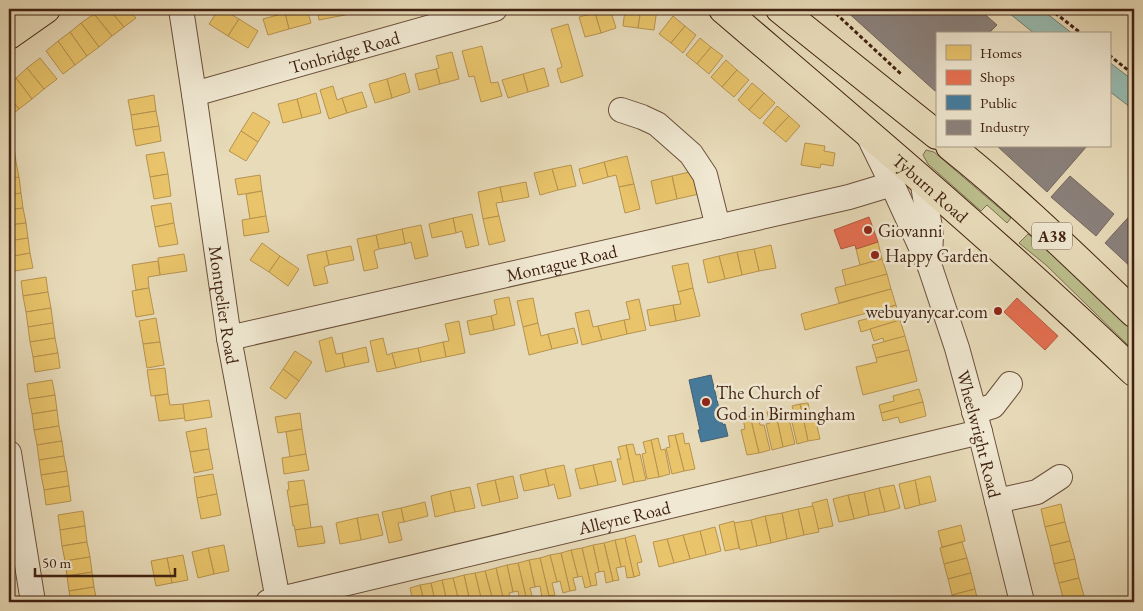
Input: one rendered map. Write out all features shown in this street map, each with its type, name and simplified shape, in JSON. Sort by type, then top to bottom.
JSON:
[{"type":"main road","points":[[9,34],[46,9]]},
{"type":"main road","name":"Tyburn Road","points":[[723,9],[971,222],[1134,372]]},
{"type":"main road","points":[[748,9],[817,73],[840,109]]},
{"type":"main road","points":[[780,9],[936,134]]},
{"type":"main road","points":[[819,40],[852,82],[913,140],[922,179]]},
{"type":"main road","name":"A38","points":[[953,148],[1034,219],[1134,312]]},
{"type":"street","name":"Montpelier Road","points":[[180,9],[229,338],[273,601]]},
{"type":"street","name":"Tonbridge Road","points":[[194,94],[494,9]]},
{"type":"street","points":[[792,9],[819,40]]},
{"type":"street","points":[[621,110],[657,124],[691,154],[705,175],[718,227]]},
{"type":"street","name":"Wheelwright Road","points":[[865,130],[930,267],[957,348],[1022,602]]},
{"type":"street","name":"Wheelwright Road","points":[[922,179],[931,234],[930,267]]},
{"type":"street","name":"Montague Road","points":[[229,338],[849,197],[892,184]]},
{"type":"street","points":[[931,234],[940,225],[953,220],[971,222]]},
{"type":"street","name":"Alleyne Road","points":[[273,601],[977,422],[994,406],[1010,384]]},
{"type":"street","points":[[9,453],[33,602]]},
{"type":"street","points":[[997,501],[1037,492],[1060,476]]},
{"type":"path","points":[[831,9],[909,82]]},
{"type":"path","points":[[1050,9],[1079,32]]},
{"type":"path","points":[[1110,56],[1134,75]]},
{"type":"green space","points":[[926,150],[934,152],[1011,218],[1007,223],[987,205],[981,211],[928,164],[923,155]]},
{"type":"green space","points":[[1028,234],[1054,253],[1134,326],[1134,351],[1046,265],[1019,243]]},
{"type":"water","points":[[1004,9],[1041,9],[1070,32],[1033,32]]},
{"type":"water","points":[[1110,63],[1134,81],[1134,110],[1110,92]]},
{"type":"building: Homes","points":[[101,9],[109,9],[124,27],[112,36],[94,14]]},
{"type":"building: Homes","points":[[109,9],[128,9],[136,18],[124,27]]},
{"type":"building: Homes","points":[[219,9],[239,19],[228,36],[209,24]]},
{"type":"building: Homes","points":[[307,9],[311,23],[289,29],[285,13]]},
{"type":"building: Homes","points":[[317,9],[349,9],[350,14],[319,20]]},
{"type":"building: Homes","points":[[610,9],[616,28],[601,33],[595,13]]},
{"type":"building: Homes","points":[[625,9],[641,9],[638,28],[623,26]]},
{"type":"building: Homes","points":[[641,9],[657,9],[654,30],[638,28]]},
{"type":"building: Homes","points":[[285,13],[289,29],[268,35],[263,19]]},
{"type":"building: Homes","points":[[595,13],[601,33],[585,37],[579,17]]},
{"type":"building: Homes","points":[[94,14],[112,36],[99,47],[81,23]]},
{"type":"building: Homes","points":[[673,16],[685,26],[671,43],[659,34]]},
{"type":"building: Homes","points":[[239,19],[258,31],[248,48],[228,36]]},
{"type":"building: Homes","points":[[81,23],[99,47],[87,56],[70,32]]},
{"type":"building: Homes","points":[[568,24],[583,76],[561,83],[557,69],[562,67],[551,29]]},
{"type":"building: Homes","points":[[685,26],[696,35],[683,53],[671,43]]},
{"type":"building: Homes","points":[[70,32],[87,56],[75,65],[58,41]]},
{"type":"building: Homes","points":[[700,38],[711,47],[697,64],[686,55]]},
{"type":"building: Homes","points":[[58,41],[75,65],[63,74],[46,51]]},
{"type":"building: Homes","points":[[482,46],[491,83],[498,82],[502,96],[481,102],[474,76],[469,77],[462,51]]},
{"type":"building: Homes","points":[[711,47],[723,56],[709,74],[697,64]]},
{"type":"building: Homes","points":[[452,52],[459,79],[440,84],[436,69],[439,68],[436,56]]},
{"type":"building: Homes","points":[[40,58],[57,79],[44,89],[27,68]]},
{"type":"building: Homes","points":[[726,60],[737,70],[722,87],[711,77]]},
{"type":"building: Homes","points":[[27,68],[44,89],[32,99],[16,78]]},
{"type":"building: Homes","points":[[544,68],[549,86],[528,92],[523,74]]},
{"type":"building: Homes","points":[[436,69],[440,84],[419,90],[415,74]]},
{"type":"building: Homes","points":[[737,70],[749,80],[734,97],[722,87]]},
{"type":"building: Homes","points":[[405,73],[410,92],[392,98],[387,79]]},
{"type":"building: Homes","points":[[523,74],[528,92],[508,98],[502,80]]},
{"type":"building: Homes","points":[[16,78],[32,99],[19,109],[9,96],[9,83]]},
{"type":"building: Homes","points":[[387,79],[392,98],[375,103],[369,84]]},
{"type":"building: Homes","points":[[752,83],[764,93],[749,110],[738,100]]},
{"type":"building: Homes","points":[[333,86],[337,100],[342,98],[347,113],[329,119],[320,90]]},
{"type":"building: Homes","points":[[362,92],[367,107],[347,113],[342,98]]},
{"type":"building: Homes","points":[[316,93],[321,113],[302,118],[297,99]]},
{"type":"building: Homes","points":[[764,93],[775,103],[760,119],[749,110]]},
{"type":"building: Homes","points":[[154,95],[156,111],[131,115],[128,100]]},
{"type":"building: Homes","points":[[9,96],[19,109],[9,117]]},
{"type":"building: Homes","points":[[297,99],[302,118],[283,123],[278,104]]},
{"type":"building: Homes","points":[[777,106],[789,116],[774,132],[763,123]]},
{"type":"building: Homes","points":[[156,111],[159,126],[133,130],[131,115]]},
{"type":"building: Homes","points":[[253,112],[270,122],[258,142],[241,131]]},
{"type":"building: Homes","points":[[789,116],[800,126],[786,142],[774,132]]},
{"type":"building: Homes","points":[[159,126],[161,141],[136,146],[133,130]]},
{"type":"building: Homes","points":[[241,131],[258,142],[246,161],[229,151]]},
{"type":"building: Homes","points":[[805,143],[825,146],[824,151],[835,153],[833,166],[821,164],[820,168],[801,165]]},
{"type":"building: Homes","points":[[14,147],[16,162],[9,163],[9,148]]},
{"type":"building: Homes","points":[[164,152],[168,174],[150,177],[146,155]]},
{"type":"building: Homes","points":[[627,156],[634,184],[619,187],[616,175],[608,177],[604,162]]},
{"type":"building: Homes","points":[[16,162],[19,177],[9,179],[9,163]]},
{"type":"building: Homes","points":[[604,162],[608,177],[583,184],[579,169]]},
{"type":"building: Homes","points":[[571,165],[576,186],[558,190],[552,169]]},
{"type":"building: Homes","points":[[552,169],[558,190],[540,195],[534,173]]},
{"type":"building: Homes","points":[[694,171],[699,194],[677,199],[672,176]]},
{"type":"building: Homes","points":[[168,174],[171,196],[154,199],[150,177]]},
{"type":"building: Homes","points":[[260,175],[262,191],[238,195],[235,179]]},
{"type":"building: Homes","points":[[672,176],[677,199],[656,204],[651,181]]},
{"type":"building: Homes","points":[[19,177],[21,193],[9,195],[9,179]]},
{"type":"building: Homes","points":[[526,182],[529,197],[503,202],[500,187]]},
{"type":"building: Homes","points":[[634,184],[640,209],[625,213],[619,187]]},
{"type":"building: Homes","points":[[500,187],[503,202],[496,203],[499,216],[483,219],[478,192]]},
{"type":"building: Homes","points":[[262,191],[266,216],[250,219],[246,194]]},
{"type":"building: Homes","points":[[21,193],[23,208],[9,210],[9,195]]},
{"type":"building: Homes","points":[[171,203],[174,223],[155,227],[151,206]]},
{"type":"building: Homes","points":[[23,208],[26,223],[9,225],[9,210]]},
{"type":"building: Homes","points":[[472,214],[479,245],[466,248],[462,231],[456,233],[453,218]]},
{"type":"building: Homes","points":[[266,216],[269,232],[244,236],[242,220]]},
{"type":"building: Homes","points":[[499,216],[505,241],[489,245],[483,219]]},
{"type":"building: Homes","points":[[453,218],[456,233],[432,238],[429,224]]},
{"type":"building: Homes","points":[[26,223],[28,238],[9,241],[9,225]]},
{"type":"building: Homes","points":[[174,223],[178,244],[159,247],[155,227]]},
{"type":"building: Homes","points":[[421,225],[428,256],[415,259],[411,242],[405,244],[402,229]]},
{"type":"building: Homes","points":[[402,229],[405,244],[379,249],[376,235]]},
{"type":"building: Homes","points":[[376,235],[379,249],[374,251],[378,268],[364,271],[357,239]]},
{"type":"building: Homes","points":[[28,238],[30,253],[9,257],[9,241]]},
{"type":"building: Homes","points":[[878,242],[882,259],[860,265],[856,249]]},
{"type":"building: Homes","points":[[262,243],[280,256],[269,272],[250,260]]},
{"type":"building: Homes","points":[[771,245],[776,268],[759,271],[754,249]]},
{"type":"building: Homes","points":[[351,246],[354,260],[329,265],[326,251]]},
{"type":"building: Homes","points":[[754,249],[759,271],[742,275],[737,252]]},
{"type":"building: Homes","points":[[326,251],[329,265],[324,267],[328,283],[314,286],[307,255]]},
{"type":"building: Homes","points":[[737,252],[742,275],[725,279],[719,256]]},
{"type":"building: Homes","points":[[30,253],[33,268],[9,272],[9,257]]},
{"type":"building: Homes","points":[[184,254],[187,271],[160,275],[158,258]]},
{"type":"building: Homes","points":[[280,256],[299,269],[288,286],[269,272]]},
{"type":"building: Homes","points":[[719,256],[725,279],[708,283],[703,260]]},
{"type":"building: Homes","points":[[882,259],[887,274],[846,286],[842,270]]},
{"type":"building: Homes","points":[[158,261],[160,275],[148,277],[149,288],[136,290],[132,265]]},
{"type":"building: Homes","points":[[688,263],[693,288],[678,292],[672,266]]},
{"type":"building: Homes","points":[[887,274],[891,289],[839,303],[835,288]]},
{"type":"building: Homes","points":[[46,277],[48,292],[23,296],[21,281]]},
{"type":"building: Homes","points":[[149,288],[154,314],[136,317],[132,291]]},
{"type":"building: Homes","points":[[693,288],[700,316],[676,321],[673,305],[681,304],[678,292]]},
{"type":"building: Homes","points":[[891,289],[896,305],[805,330],[801,314]]},
{"type":"building: Homes","points":[[48,292],[51,308],[26,312],[23,296]]},
{"type":"building: Homes","points":[[509,297],[515,325],[494,330],[491,316],[497,314],[494,300]]},
{"type":"building: Homes","points":[[533,298],[538,323],[523,327],[517,301]]},
{"type":"building: Homes","points":[[639,299],[646,330],[627,334],[624,320],[630,319],[626,302]]},
{"type":"building: Homes","points":[[673,305],[676,321],[650,326],[647,310]]},
{"type":"building: Homes","points":[[896,305],[900,320],[861,332],[858,321],[870,318],[869,313]]},
{"type":"building: Homes","points":[[51,308],[53,323],[28,327],[26,312]]},
{"type":"building: Homes","points":[[589,310],[593,327],[598,326],[602,340],[582,345],[575,313]]},
{"type":"building: Homes","points":[[491,316],[494,330],[470,335],[467,321]]},
{"type":"building: Homes","points":[[156,318],[160,342],[143,344],[139,321]]},
{"type":"building: Homes","points":[[624,320],[627,334],[602,340],[598,326]]},
{"type":"building: Homes","points":[[900,320],[905,336],[884,342],[883,338],[874,341],[870,329]]},
{"type":"building: Homes","points":[[459,321],[465,353],[446,357],[443,342],[449,341],[445,324]]},
{"type":"building: Homes","points":[[53,323],[55,338],[30,342],[28,327]]},
{"type":"building: Homes","points":[[538,323],[541,336],[548,334],[552,349],[529,355],[523,327]]},
{"type":"building: Homes","points":[[574,328],[578,343],[552,349],[548,334]]},
{"type":"building: Homes","points":[[905,336],[909,350],[876,358],[872,345]]},
{"type":"building: Homes","points":[[332,337],[336,354],[342,353],[345,367],[326,372],[319,341]]},
{"type":"building: Homes","points":[[55,338],[58,353],[33,357],[30,342]]},
{"type":"building: Homes","points":[[383,338],[387,355],[392,353],[396,368],[377,372],[370,341]]},
{"type":"building: Homes","points":[[160,342],[164,365],[147,368],[143,344]]},
{"type":"building: Homes","points":[[443,342],[446,357],[421,362],[418,348]]},
{"type":"building: Homes","points":[[366,347],[369,362],[345,367],[342,353]]},
{"type":"building: Homes","points":[[418,348],[421,362],[396,368],[392,353]]},
{"type":"building: Homes","points":[[909,350],[917,381],[863,395],[856,367],[877,362],[876,358]]},
{"type":"building: Homes","points":[[295,351],[312,362],[299,381],[283,369]]},
{"type":"building: Homes","points":[[58,353],[60,368],[35,372],[33,357]]},
{"type":"building: Homes","points":[[165,368],[168,394],[151,396],[147,370]]},
{"type":"building: Homes","points":[[283,369],[299,381],[286,399],[270,388]]},
{"type":"building: Homes","points":[[52,380],[55,395],[29,399],[27,384]]},
{"type":"building: Homes","points":[[919,389],[923,402],[881,413],[879,405],[894,401],[893,396]]},
{"type":"building: Homes","points":[[168,394],[170,405],[183,404],[185,418],[159,421],[155,396]]},
{"type":"building: Homes","points":[[55,395],[57,410],[32,414],[29,399]]},
{"type":"building: Homes","points":[[209,400],[212,417],[185,421],[183,404]]},
{"type":"building: Homes","points":[[923,402],[926,416],[900,423],[898,417],[883,421],[881,413]]},
{"type":"building: Homes","points":[[808,403],[810,414],[814,413],[820,439],[808,441],[800,404]]},
{"type":"building: Homes","points":[[800,404],[808,441],[797,444],[791,418],[795,417],[792,406]]},
{"type":"building: Homes","points":[[783,408],[785,420],[789,419],[795,444],[783,447],[775,410]]},
{"type":"building: Homes","points":[[57,410],[59,426],[34,430],[32,414]]},
{"type":"building: Homes","points":[[775,410],[783,447],[772,450],[766,424],[770,423],[767,412]]},
{"type":"building: Homes","points":[[300,413],[302,429],[278,433],[275,417]]},
{"type":"building: Homes","points":[[758,414],[760,425],[764,425],[770,450],[759,453],[750,416]]},
{"type":"building: Homes","points":[[750,416],[759,453],[747,455],[741,430],[745,429],[743,418]]},
{"type":"building: Homes","points":[[59,426],[62,441],[37,445],[34,430]]},
{"type":"building: Homes","points":[[206,428],[209,449],[190,452],[186,432]]},
{"type":"building: Homes","points":[[302,429],[306,454],[290,457],[286,432]]},
{"type":"building: Homes","points":[[683,433],[685,444],[689,443],[695,469],[684,471],[675,435]]},
{"type":"building: Homes","points":[[675,435],[684,471],[672,474],[666,448],[670,447],[668,436]]},
{"type":"building: Homes","points":[[658,438],[661,450],[665,449],[670,474],[659,477],[651,440]]},
{"type":"building: Homes","points":[[651,440],[659,477],[647,479],[642,454],[646,453],[643,442]]},
{"type":"building: Homes","points":[[62,441],[64,456],[39,460],[37,445]]},
{"type":"building: Homes","points":[[633,444],[636,455],[640,454],[646,480],[634,482],[626,445]]},
{"type":"building: Homes","points":[[626,445],[634,482],[623,485],[617,459],[621,459],[618,447]]},
{"type":"building: Homes","points":[[209,449],[213,469],[194,473],[190,452]]},
{"type":"building: Homes","points":[[306,454],[309,470],[284,474],[282,458]]},
{"type":"building: Homes","points":[[64,456],[67,471],[41,475],[39,460]]},
{"type":"building: Homes","points":[[611,461],[616,481],[598,485],[593,465]]},
{"type":"building: Homes","points":[[564,465],[571,496],[558,499],[554,484],[549,486],[545,469]]},
{"type":"building: Homes","points":[[593,465],[598,485],[580,489],[575,469]]},
{"type":"building: Homes","points":[[545,469],[549,486],[524,491],[520,475]]},
{"type":"building: Homes","points":[[67,471],[69,486],[44,490],[41,475]]},
{"type":"building: Homes","points":[[213,474],[217,494],[197,498],[194,477]]},
{"type":"building: Homes","points":[[513,476],[518,498],[500,502],[495,480]]},
{"type":"building: Homes","points":[[930,476],[936,501],[920,505],[915,480]]},
{"type":"building: Homes","points":[[304,480],[308,504],[290,507],[287,490],[289,490],[288,482]]},
{"type":"building: Homes","points":[[495,480],[500,502],[482,506],[477,484]]},
{"type":"building: Homes","points":[[915,480],[920,505],[905,509],[899,484]]},
{"type":"building: Homes","points":[[894,485],[900,508],[885,512],[879,488]]},
{"type":"building: Homes","points":[[69,486],[71,501],[46,505],[44,490]]},
{"type":"building: Homes","points":[[470,487],[475,508],[455,512],[450,491]]},
{"type":"building: Homes","points":[[879,488],[885,512],[869,515],[864,492]]},
{"type":"building: Homes","points":[[450,491],[455,512],[435,517],[431,496]]},
{"type":"building: Homes","points":[[864,492],[869,515],[854,519],[848,495]]},
{"type":"building: Homes","points":[[217,494],[221,515],[201,519],[197,498]]},
{"type":"building: Homes","points":[[848,495],[854,519],[839,522],[833,499]]},
{"type":"building: Homes","points":[[827,499],[833,526],[818,529],[812,503]]},
{"type":"building: Homes","points":[[425,502],[428,516],[404,522],[401,508]]},
{"type":"building: Homes","points":[[308,504],[311,528],[295,530],[290,507]]},
{"type":"building: Homes","points":[[1061,504],[1065,522],[1045,527],[1041,509]]},
{"type":"building: Homes","points":[[813,506],[819,532],[804,535],[798,509]]},
{"type":"building: Homes","points":[[401,508],[404,522],[398,523],[402,540],[389,543],[382,512]]},
{"type":"building: Homes","points":[[798,509],[804,535],[787,539],[782,513]]},
{"type":"building: Homes","points":[[83,511],[85,526],[60,530],[58,515]]},
{"type":"building: Homes","points":[[782,513],[787,539],[771,543],[765,516]]},
{"type":"building: Homes","points":[[378,514],[383,535],[361,540],[357,518]]},
{"type":"building: Homes","points":[[765,516],[771,543],[757,546],[751,520]]},
{"type":"building: Homes","points":[[357,518],[361,540],[340,544],[336,523]]},
{"type":"building: Homes","points":[[751,520],[757,546],[740,550],[734,523]]},
{"type":"building: Homes","points":[[734,521],[739,548],[725,551],[719,525]]},
{"type":"building: Homes","points":[[1065,522],[1070,541],[1050,546],[1045,527]]},
{"type":"building: Homes","points":[[961,525],[965,541],[942,547],[938,531]]},
{"type":"building: Homes","points":[[85,526],[87,542],[62,546],[60,530]]},
{"type":"building: Homes","points":[[322,526],[325,543],[298,547],[295,530]]},
{"type":"building: Homes","points":[[715,527],[721,551],[706,555],[700,531]]},
{"type":"building: Homes","points":[[700,531],[706,555],[690,559],[683,535]]},
{"type":"building: Homes","points":[[635,535],[642,562],[637,563],[640,575],[634,577],[625,538]]},
{"type":"building: Homes","points":[[683,535],[690,559],[674,563],[667,539]]},
{"type":"building: Homes","points":[[625,538],[634,577],[627,578],[625,566],[621,567],[615,540]]},
{"type":"building: Homes","points":[[667,539],[674,563],[659,567],[653,542]]},
{"type":"building: Homes","points":[[615,540],[621,567],[616,568],[619,580],[613,581],[604,543]]},
{"type":"building: Homes","points":[[1070,541],[1075,559],[1054,564],[1050,546]]},
{"type":"building: Homes","points":[[87,542],[90,557],[65,561],[62,546]]},
{"type":"building: Homes","points":[[962,542],[967,558],[944,564],[940,548]]},
{"type":"building: Homes","points":[[604,543],[613,581],[606,583],[604,571],[599,572],[593,545]]},
{"type":"building: Homes","points":[[224,545],[229,571],[214,574],[208,548]]},
{"type":"building: Homes","points":[[593,545],[599,572],[595,573],[597,585],[591,586],[582,548]]},
{"type":"building: Homes","points":[[208,548],[214,574],[198,578],[192,552]]},
{"type":"building: Homes","points":[[582,548],[591,586],[585,588],[582,576],[578,577],[571,550]]},
{"type":"building: Homes","points":[[571,550],[578,577],[573,578],[576,590],[570,591],[561,553]]},
{"type":"building: Homes","points":[[561,553],[570,591],[563,593],[560,581],[557,582],[550,555]]},
{"type":"building: Homes","points":[[183,555],[188,580],[172,583],[167,558]]},
{"type":"building: Homes","points":[[550,555],[557,582],[552,583],[555,595],[549,596],[540,558]]},
{"type":"building: Homes","points":[[90,557],[92,572],[67,576],[65,561]]},
{"type":"building: Homes","points":[[167,558],[172,583],[156,586],[151,561]]},
{"type":"building: Homes","points":[[540,558],[549,596],[542,598],[540,586],[535,587],[529,560]]},
{"type":"building: Homes","points":[[967,558],[971,573],[948,579],[944,564]]},
{"type":"building: Homes","points":[[1075,559],[1079,578],[1059,583],[1054,564]]},
{"type":"building: Homes","points":[[529,560],[535,587],[530,588],[533,600],[527,601],[518,563]]},
{"type":"building: Homes","points":[[518,563],[527,601],[523,602],[520,602],[518,591],[513,592],[507,565]]},
{"type":"building: Homes","points":[[507,565],[513,592],[509,593],[511,602],[504,602],[496,568]]},
{"type":"building: Homes","points":[[496,568],[504,602],[498,602],[496,596],[492,597],[485,571]]},
{"type":"building: Homes","points":[[485,571],[492,597],[488,598],[489,602],[482,602],[475,573]]},
{"type":"building: Homes","points":[[92,572],[94,587],[69,591],[67,576]]},
{"type":"building: Homes","points":[[475,573],[482,602],[470,602],[464,575]]},
{"type":"building: Homes","points":[[971,573],[975,589],[952,595],[948,579]]},
{"type":"building: Homes","points":[[464,575],[470,602],[459,602],[453,578]]},
{"type":"building: Homes","points":[[453,578],[459,602],[447,602],[442,580]]},
{"type":"building: Homes","points":[[1079,578],[1084,596],[1064,601],[1059,583]]},
{"type":"building: Homes","points":[[442,580],[447,602],[435,602],[431,583]]},
{"type":"building: Homes","points":[[431,583],[435,602],[424,602],[420,585]]},
{"type":"building: Homes","points":[[420,585],[424,602],[413,602],[410,588]]},
{"type":"building: Homes","points":[[94,587],[97,602],[71,602],[69,591]]},
{"type":"building: Homes","points":[[975,589],[978,602],[954,602],[952,595]]},
{"type":"building: Homes","points":[[1084,596],[1085,602],[1064,602],[1064,601]]},
{"type":"building: Shops","points":[[869,217],[878,242],[856,249],[855,245],[841,249],[834,230]]},
{"type":"building: Shops","points":[[1017,298],[1058,336],[1045,350],[1004,312]]},
{"type":"building: Public","name":"The Church of God in Birmingham","points":[[711,375],[723,425],[725,424],[728,436],[701,442],[689,380]]},
{"type":"building: Industry","points":[[844,9],[979,9],[997,25],[990,32],[936,32],[935,91]]},
{"type":"building: Industry","points":[[999,148],[1085,148],[1047,192]]},
{"type":"building: Industry","points":[[1070,176],[1114,214],[1096,236],[1051,197]]},
{"type":"building: Industry","points":[[1134,211],[1134,270],[1105,243]]},
{"type":"place","name":"Giovanni","points":[[868,230]]},
{"type":"place","name":"Happy Garden","points":[[875,255]]},
{"type":"place","name":"webuyanycar.com","points":[[998,311]]},
{"type":"place","name":"The Church of God in Birmingham","points":[[706,402]]}]
